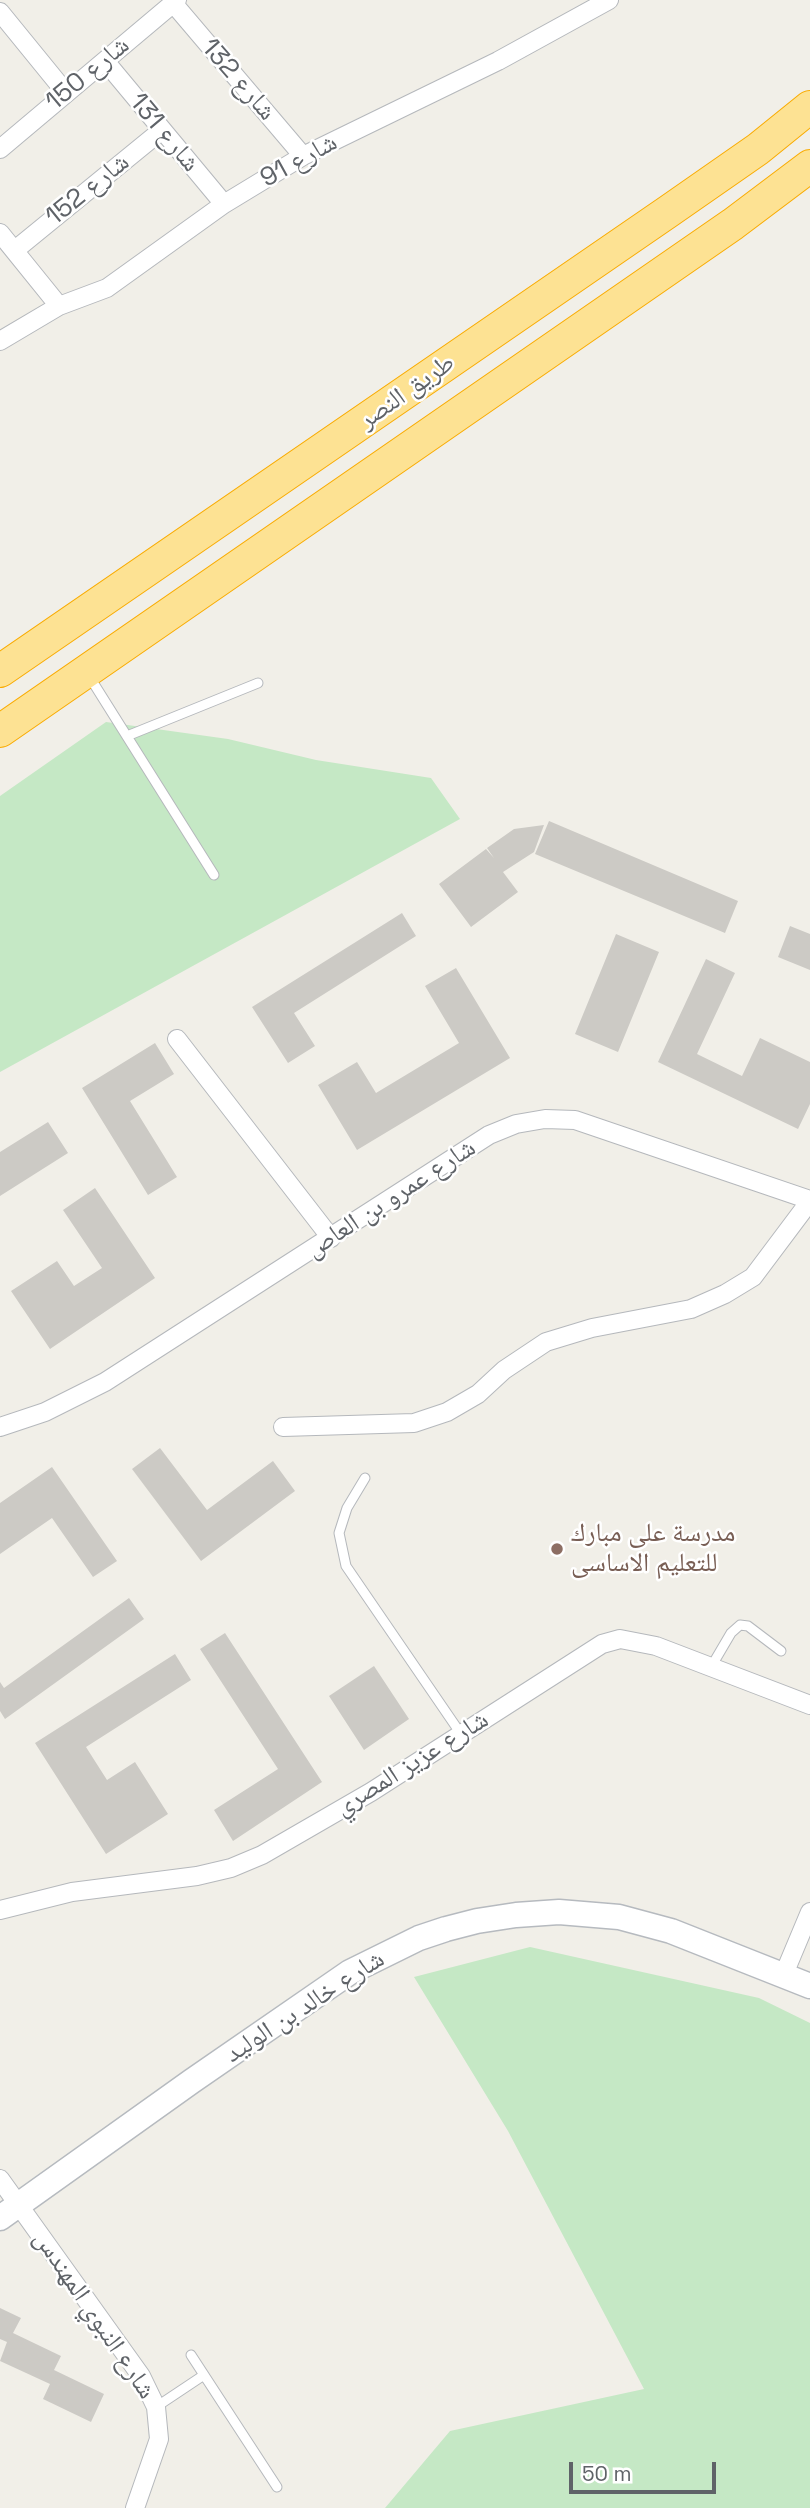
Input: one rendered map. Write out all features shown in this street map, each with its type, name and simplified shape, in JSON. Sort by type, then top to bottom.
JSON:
[{"type":"highway","name":"طريق النصر","points":[[0,671],[669,211],[758,149],[810,107]]},
{"type":"highway","name":"طريق النصر","points":[[0,731],[733,225],[810,166]]},
{"type":"highway","points":[[31,650],[57,692]]},
{"type":"street","name":"شارع 91","points":[[0,341],[59,306],[107,288],[224,204],[303,156],[498,61],[609,0]]},
{"type":"street","name":"شارع 132","points":[[175,2],[303,156]]},
{"type":"street","name":"شارع 150","points":[[0,149],[175,2]]},
{"type":"street","points":[[0,12],[7,34],[66,93]]},
{"type":"street","name":"شارع 131","points":[[105,61],[224,204]]},
{"type":"street","name":"شارع 152","points":[[15,250],[162,130]]},
{"type":"street","points":[[0,233],[59,306]]},
{"type":"street","points":[[177,1039],[331,1238]]},
{"type":"street","name":"شارع عمرو بن العاص","points":[[0,1427],[45,1412],[95,1387],[489,1135],[516,1124],[545,1119],[575,1120],[810,1200]]},
{"type":"street","points":[[283,1427],[414,1423],[447,1412],[478,1394],[504,1370],[546,1342],[592,1328],[691,1309],[752,1277],[810,1200]]},
{"type":"street","name":"شارع عزيز المصري","points":[[0,1910],[72,1892],[197,1876],[231,1868],[262,1855],[371,1792],[602,1644],[620,1639],[636,1641],[711,1667],[810,1705]]},
{"type":"street","name":"شارع خالد بن الوليد","points":[[9,2212],[192,2081],[351,1972],[419,1938],[446,1929],[516,1915],[559,1912],[619,1917],[671,1931],[810,1986]]},
{"type":"street","points":[[784,1974],[810,1912]]},
{"type":"street","name":"شارع النبوي المهندس","points":[[0,2179],[9,2212],[141,2376],[156,2407],[159,2439],[135,2508]]},
{"type":"lane","points":[[86,671],[214,875]]},
{"type":"lane","points":[[127,736],[258,683]]},
{"type":"lane","points":[[365,1478],[347,1508],[339,1533],[346,1566],[461,1734]]},
{"type":"lane","points":[[711,1667],[731,1633],[740,1625],[748,1626],[781,1651]]},
{"type":"lane","points":[[191,2355],[277,2487]]},
{"type":"lane","points":[[156,2407],[204,2375]]},
{"type":"green space","points":[[106,722],[228,739],[316,760],[431,778],[460,819],[0,1072],[0,796]]},
{"type":"green space","points":[[530,1947],[759,1998],[810,2023],[810,2508],[385,2508],[450,2431],[644,2389],[508,2131],[414,1977]]},
{"type":"building","points":[[549,821],[738,901],[725,933],[535,854]]},
{"type":"building","points":[[544,825],[534,852],[503,872],[518,892],[471,927],[439,884],[486,849],[494,858],[487,848],[514,829]]},
{"type":"building","points":[[402,913],[416,936],[294,1013],[315,1046],[288,1063],[252,1007]]},
{"type":"building","points":[[790,926],[810,934],[810,970],[778,957]]},
{"type":"building","points":[[616,934],[659,952],[618,1052],[575,1034]]},
{"type":"building","points":[[706,959],[735,973],[697,1054],[742,1076],[760,1038],[810,1062],[810,1104],[798,1129],[658,1062]]},
{"type":"building","points":[[456,968],[510,1058],[357,1150],[318,1085],[357,1062],[376,1093],[459,1043],[425,986]]},
{"type":"building","points":[[155,1043],[174,1074],[130,1101],[177,1177],[148,1195],[82,1088]]},
{"type":"building","points":[[48,1122],[68,1153],[0,1196],[0,1152]]},
{"type":"building","points":[[95,1188],[155,1278],[50,1349],[11,1291],[57,1261],[74,1286],[102,1268],[63,1210]]},
{"type":"building","points":[[160,1448],[207,1510],[273,1461],[295,1491],[201,1561],[132,1469]]},
{"type":"building","points":[[52,1467],[117,1561],[93,1577],[52,1518],[0,1554],[0,1503]]},
{"type":"building","points":[[129,1598],[144,1619],[5,1719],[0,1711],[0,1682],[4,1688]]},
{"type":"building","points":[[225,1633],[322,1782],[233,1841],[214,1810],[278,1769],[200,1649]]},
{"type":"building","points":[[175,1654],[191,1680],[86,1747],[107,1780],[135,1762],[168,1814],[106,1854],[35,1743]]},
{"type":"building","points":[[374,1666],[409,1719],[364,1750],[329,1696]]},
{"type":"building","points":[[0,2308],[21,2318],[13,2333],[61,2356],[54,2370],[104,2394],[91,2422],[43,2399],[50,2384],[0,2361],[7,2342],[0,2339]]},
{"type":"place","name":"مدرسة على مبارك للتعليم الاساسى","points":[[557,1549]]}]
